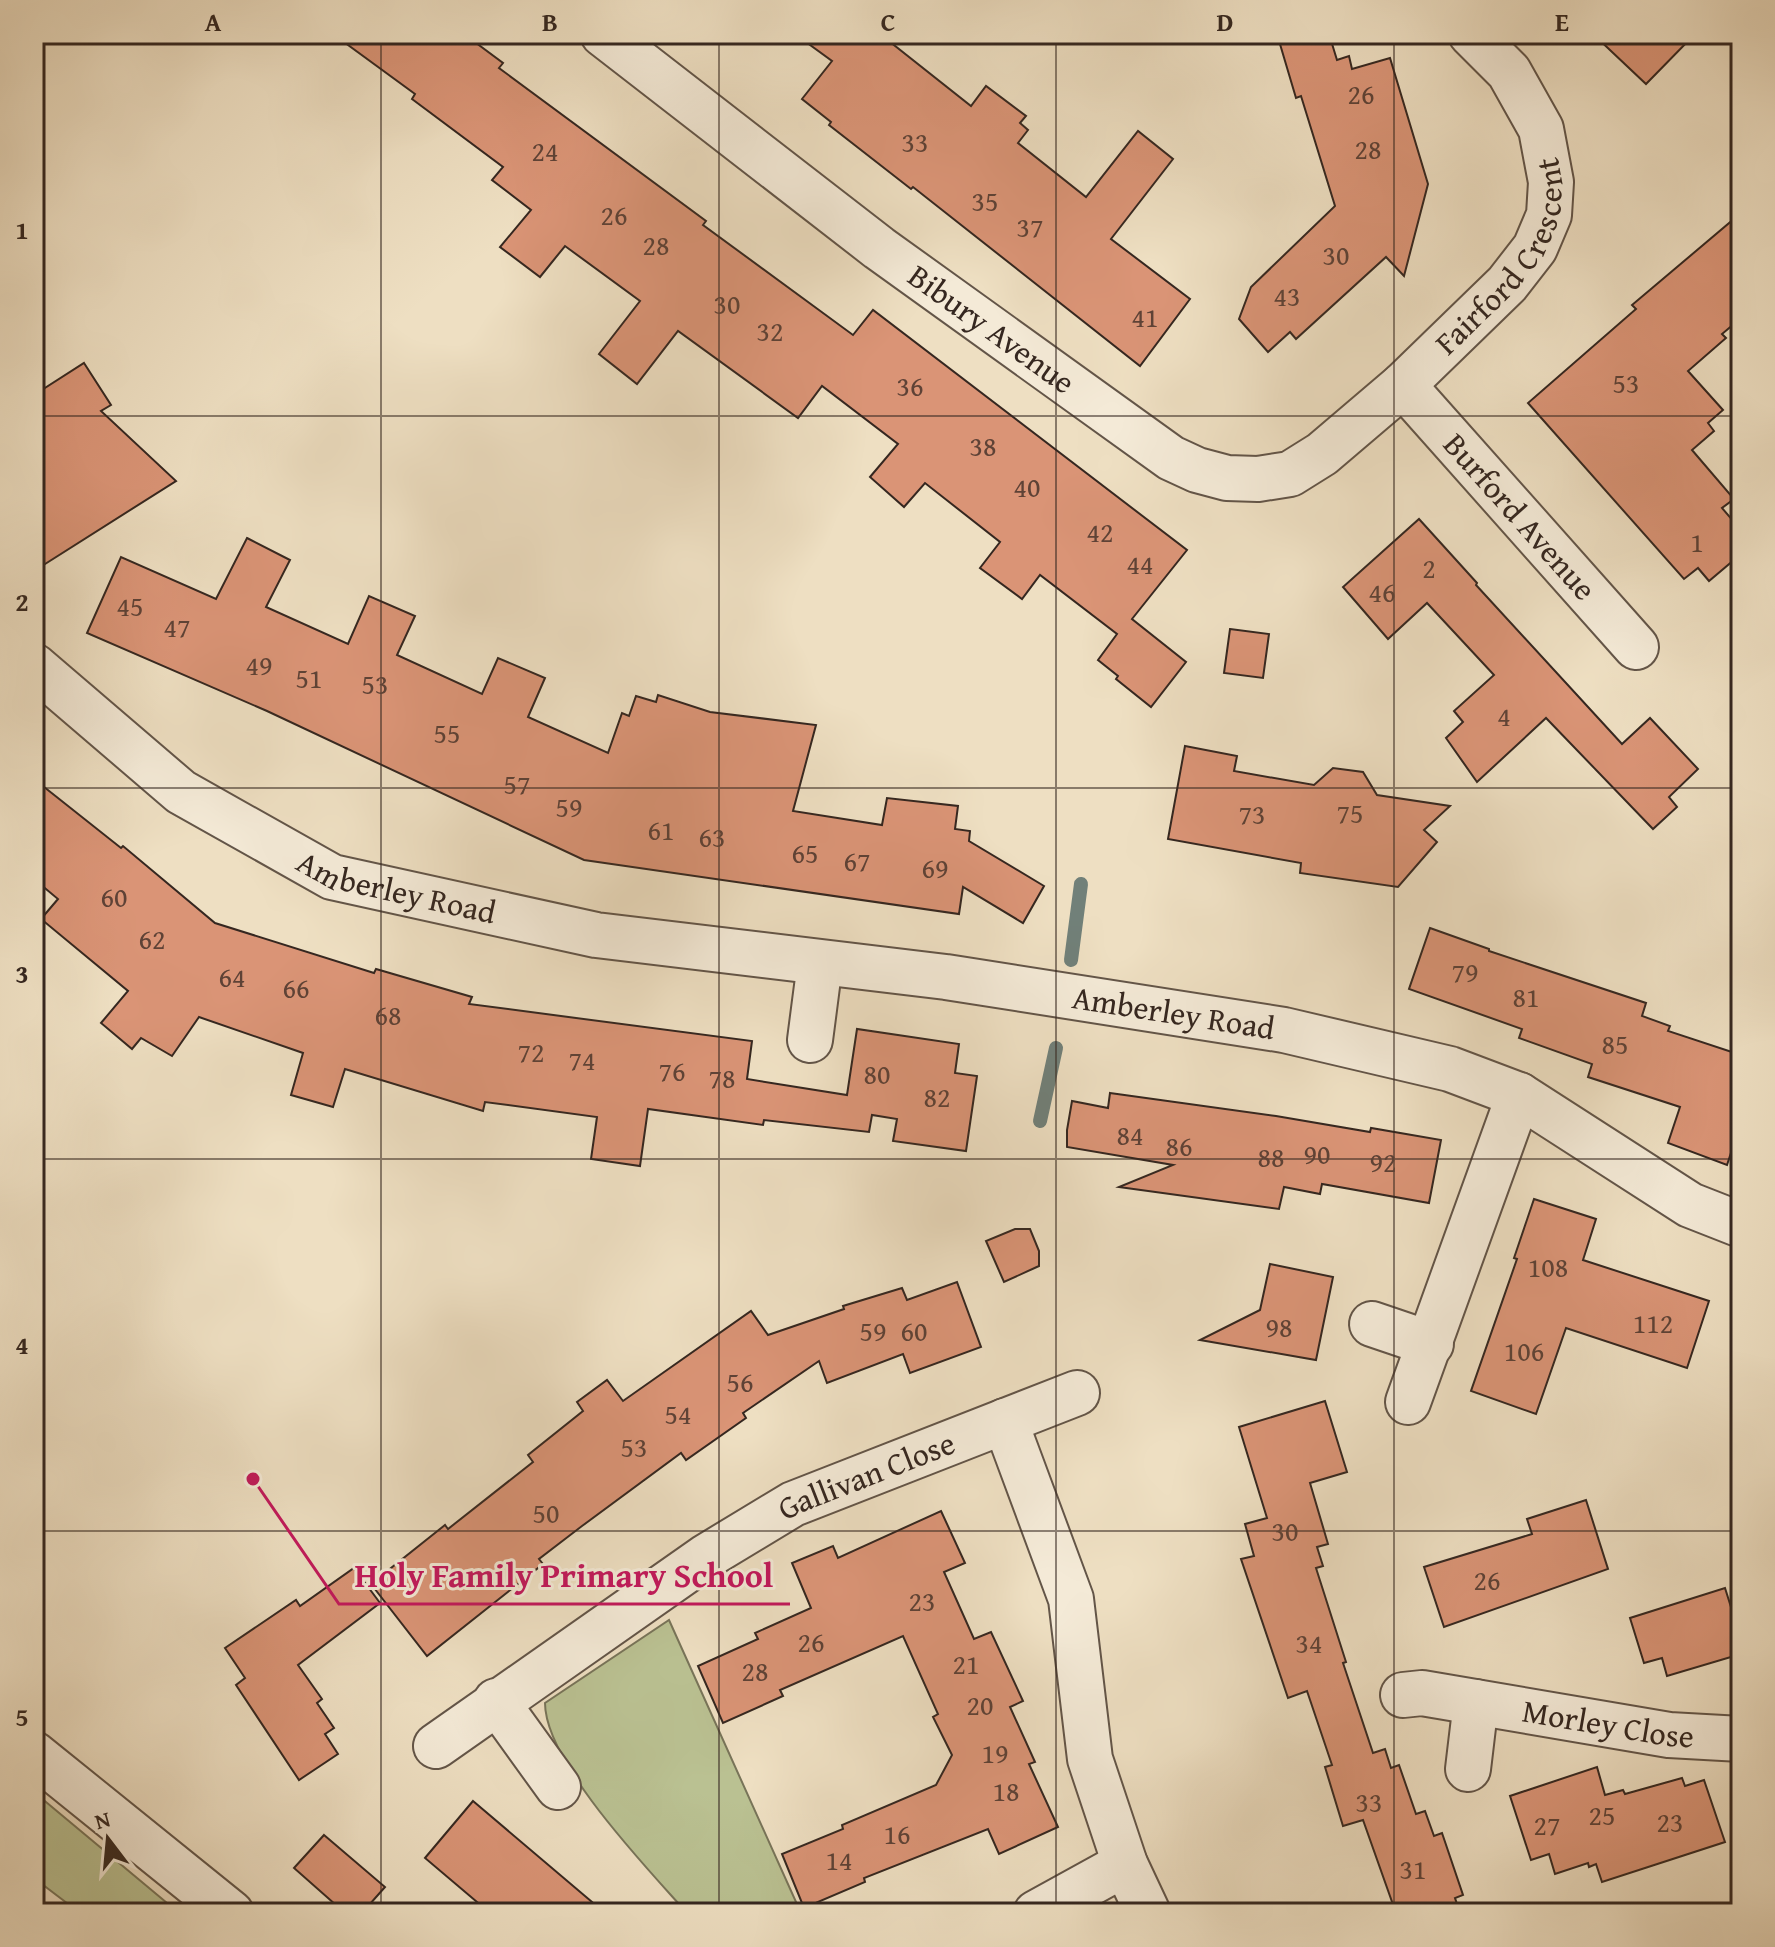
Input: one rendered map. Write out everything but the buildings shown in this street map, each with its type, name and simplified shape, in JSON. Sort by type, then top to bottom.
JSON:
[{"type":"street","name":"Bibury Avenue","points":[[603,34],[879,248],[1171,458],[1197,470],[1227,478],[1258,479],[1290,474],[1322,454],[1403,385]]},
{"type":"street","name":"Fairford Crescent","points":[[1403,385],[1507,284],[1535,248],[1549,215],[1551,182],[1541,129],[1509,72],[1471,34]]},
{"type":"street","name":"Burford Avenue","points":[[1403,385],[1636,647]]},
{"type":"street","name":"Amberley Road","points":[[34,666],[181,792],[332,877],[596,935],[946,977],[1284,1030],[1450,1069],[1519,1095],[1690,1205],[1741,1225]]},
{"type":"street","points":[[810,1040],[820,963]]},
{"type":"street","points":[[1408,1402],[1519,1095]]},
{"type":"street","points":[[1372,1324],[1431,1344]]},
{"type":"street","name":"Gallivan Close","points":[[436,1746],[496,1701],[707,1556],[793,1504],[1077,1393]]},
{"type":"street","points":[[1005,1421],[1071,1599],[1090,1759],[1125,1864],[1148,1913]]},
{"type":"street","name":"Morley Close","points":[[1403,1695],[1422,1693],[1669,1735],[1741,1739]]},
{"type":"street","points":[[496,1701],[558,1787]]},
{"type":"street","name":"Morley Close","points":[[1468,1769],[1476,1702]]},
{"type":"street","points":[[34,1754],[231,1913]]},
{"type":"street","points":[[1036,1913],[1125,1864]]},
{"type":"green space","points":[[669,1620],[801,1913],[687,1913],[624,1842],[579,1784],[549,1727],[545,1703]]},
{"type":"green space","points":[[34,1792],[179,1913],[80,1913],[34,1878]]},
{"type":"waterway","points":[[1071,960],[1081,884]]},
{"type":"waterway","points":[[1040,1121],[1056,1048]]},
{"type":"railway","points":[[34,1909],[39,1913]]},
{"type":"place","name":"Holy Family Primary School","points":[[253,1479]]}]
